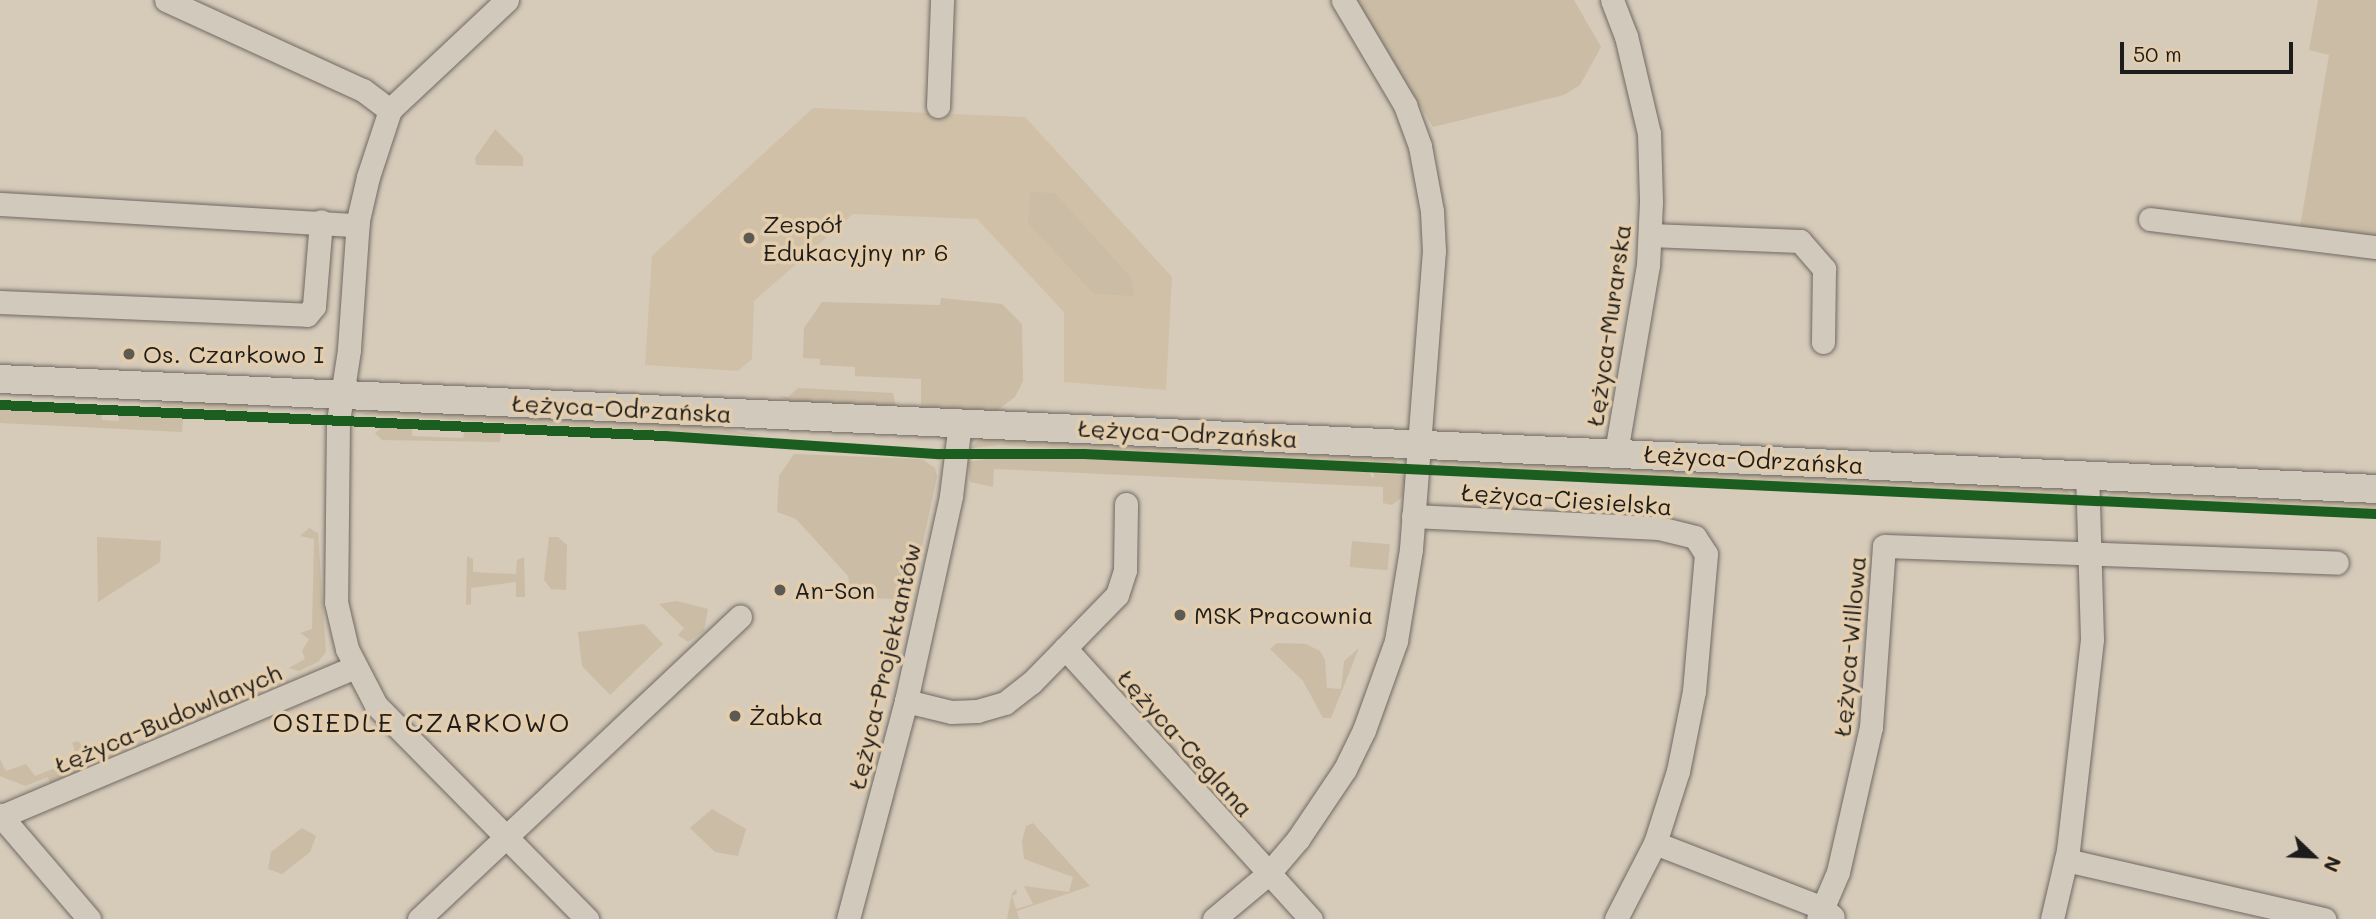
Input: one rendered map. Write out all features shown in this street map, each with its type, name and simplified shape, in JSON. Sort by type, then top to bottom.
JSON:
[{"type":"main road","name":"Łężyca-Odrzańska","points":[[0,379],[2376,489]]},
{"type":"street","points":[[166,0],[363,90],[390,110]]},
{"type":"street","points":[[507,0],[390,110],[357,225],[343,395],[338,421],[336,602],[355,667],[383,713],[587,919]]},
{"type":"street","points":[[938,106],[942,0]]},
{"type":"street","points":[[1214,919],[1269,873],[1308,824],[1364,730],[1396,641],[1413,516],[1434,251],[1429,191],[1420,146],[1405,105],[1343,0]]},
{"type":"street","name":"Łężyca-Murarska","points":[[1612,0],[1626,36],[1649,133],[1650,235],[1616,453]]},
{"type":"street","points":[[0,204],[357,225]]},
{"type":"street","points":[[2150,219],[2376,247]]},
{"type":"street","points":[[0,302],[307,315],[314,306],[320,221]]},
{"type":"street","points":[[1650,235],[1800,241],[1824,269],[1823,342]]},
{"type":"street","name":"Łężyca-Projektantów","points":[[849,919],[906,701],[951,496],[960,423]]},
{"type":"street","points":[[2052,919],[2066,860],[2092,639],[2087,475]]},
{"type":"street","points":[[906,701],[951,712],[977,711],[1004,702],[1065,648],[1105,611],[1122,582],[1126,504]]},
{"type":"street","name":"Łężyca-Ciesielska","points":[[1413,516],[1659,528],[1695,537],[1706,554],[1694,691],[1678,771],[1656,843],[1616,919]]},
{"type":"street","name":"Łężyca-Willowa","points":[[1656,843],[1825,915],[1838,872],[1871,727],[1884,546],[2337,563]]},
{"type":"street","points":[[419,919],[740,617]]},
{"type":"street","name":"Łężyca-Ceglana","points":[[1065,648],[1269,873]]},
{"type":"street","name":"Łężyca-Budowlanych","points":[[0,816],[355,667]]},
{"type":"street","points":[[0,816],[89,919]]},
{"type":"street","points":[[2066,860],[2324,919]]},
{"type":"street","points":[[1269,873],[1311,919]]},
{"type":"shaded area","points":[[1356,0],[1574,0],[1601,47],[1580,85],[1564,95],[1433,127]]},
{"type":"shaded area","points":[[2318,0],[2376,0],[2376,237],[2300,227],[2329,55],[2309,50]]},
{"type":"shaded area","name":"Zespół Edukacyjny nr 6","points":[[813,108],[1025,117],[1172,277],[1166,390],[1064,382],[1064,312],[977,219],[853,214],[754,301],[752,359],[738,371],[645,365],[652,256]]},
{"type":"shaded area","points":[[495,129],[523,157],[523,166],[476,165],[475,158]]},
{"type":"shaded area","points":[[1030,192],[1055,193],[1133,280],[1134,296],[1094,294],[1028,223]]},
{"type":"shaded area","points":[[941,298],[1002,304],[1022,324],[1023,381],[1015,397],[996,411],[921,409],[921,379],[855,376],[855,367],[820,365],[820,359],[803,358],[804,328],[822,302],[940,305]]},
{"type":"shaded area","points":[[798,388],[893,393],[896,408],[796,403],[779,396],[788,397]]},
{"type":"shaded area","points":[[188,399],[250,401],[248,411],[148,406]]},
{"type":"shaded area","points":[[383,407],[684,422],[764,436],[360,415]]},
{"type":"shaded area","points":[[0,408],[101,413],[102,420],[119,421],[119,415],[183,417],[182,432],[0,423]]},
{"type":"shaded area","points":[[384,426],[412,427],[412,436],[463,438],[465,430],[501,432],[500,442],[382,440],[375,433]]},
{"type":"shaded area","points":[[980,438],[1387,455],[1401,466],[999,445],[971,448]]},
{"type":"shaded area","points":[[794,454],[922,459],[935,468],[937,477],[914,584],[899,599],[852,598],[848,576],[796,519],[777,512],[779,476]]},
{"type":"shaded area","points":[[1010,455],[1369,472],[1373,479],[1374,473],[1405,475],[1405,483],[1402,497],[1392,505],[1383,503],[1383,487],[994,469],[993,487],[970,482],[968,462]]},
{"type":"shaded area","points":[[1445,459],[2065,488],[2071,495],[1435,467]]},
{"type":"shaded area","points":[[2118,489],[2376,500],[2376,510],[2105,497]]},
{"type":"shaded area","points":[[309,528],[318,533],[326,652],[318,662],[299,671],[289,668],[305,659],[302,651],[309,639],[300,633],[312,629],[314,539],[300,536]]},
{"type":"shaded area","points":[[97,537],[161,541],[160,562],[98,602]]},
{"type":"shaded area","points":[[549,537],[558,537],[567,545],[566,590],[551,589],[544,580]]},
{"type":"shaded area","points":[[1352,541],[1390,544],[1388,570],[1350,567]]},
{"type":"shaded area","points":[[467,556],[473,559],[473,572],[516,574],[517,560],[524,557],[525,597],[516,597],[516,582],[471,588],[471,604],[466,605]]},
{"type":"shaded area","points":[[677,601],[708,609],[704,631],[688,642],[678,635],[684,628],[659,604]]},
{"type":"shaded area","points":[[644,624],[663,644],[610,695],[582,666],[578,632]]},
{"type":"shaded area","points":[[1277,643],[1306,644],[1320,651],[1325,660],[1327,688],[1341,689],[1344,661],[1359,648],[1331,718],[1323,718],[1303,681],[1270,649]]},
{"type":"shaded area","points":[[78,741],[91,756],[87,768],[50,783],[48,777],[25,786],[0,776],[0,759],[6,771],[26,764],[35,776],[78,759],[72,743]]},
{"type":"shaded area","points":[[712,809],[746,829],[738,856],[715,852],[690,828]]},
{"type":"shaded area","points":[[1033,823],[1090,886],[1017,911],[1019,919],[1007,919],[1012,893],[1016,889],[1017,894],[1012,896],[1016,909],[1033,904],[1024,886],[1069,892],[1073,877],[1024,859],[1022,841],[1026,826]]},
{"type":"shaded area","points":[[302,828],[316,836],[310,852],[282,874],[268,869],[271,852]]},
{"type":"cycle path","points":[[0,405],[665,436],[939,454],[1084,454],[2376,514]]},
{"type":"place","name":"Zespół Edukacyjny nr 6","points":[[749,238]]},
{"type":"place","name":"Os. Czarkowo I","points":[[129,354]]},
{"type":"place","name":"An-Son","points":[[780,590]]},
{"type":"place","name":"MSK Pracownia","points":[[1180,615]]},
{"type":"place","name":"Żabka","points":[[735,716]]},
{"type":"district","name":"OSIEDLE CZARKOWO","points":[[422,723]]}]
